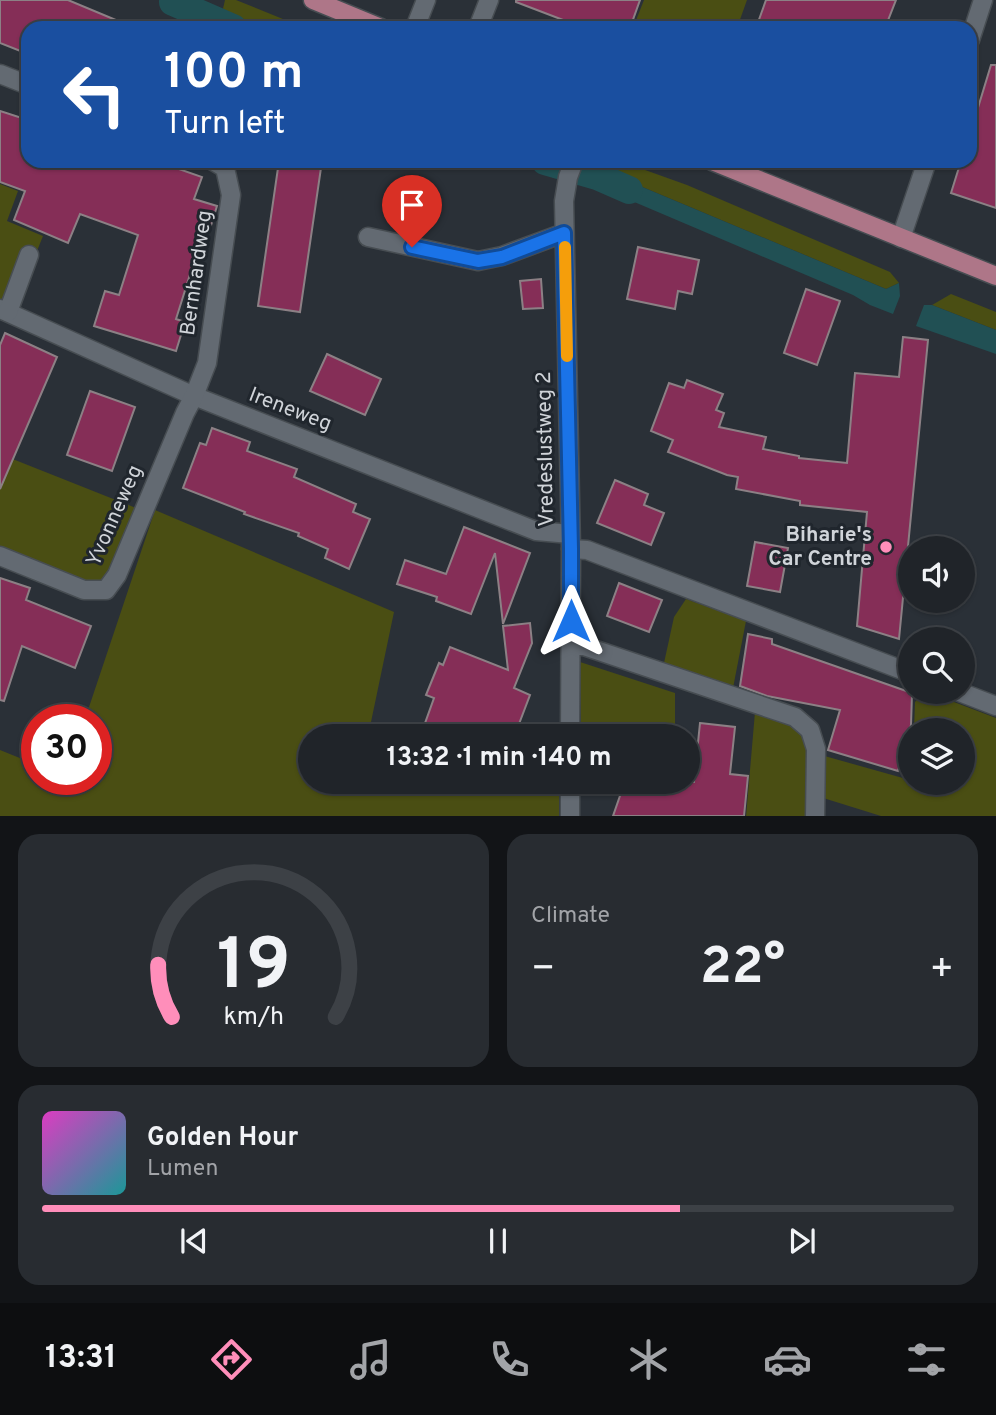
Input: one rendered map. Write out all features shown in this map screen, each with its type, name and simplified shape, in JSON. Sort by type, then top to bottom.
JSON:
[{"type":"main road","points":[[313,0],[363,21]]},
{"type":"main road","points":[[729,168],[996,276]]},
{"type":"street","points":[[418,21],[426,0]]},
{"type":"street","points":[[481,21],[489,0]]},
{"type":"street","points":[[976,21],[983,0]]},
{"type":"street","points":[[0,74],[21,82]]},
{"type":"street","name":"Bernhardweg","points":[[194,396],[207,363],[231,195],[225,168]]},
{"type":"street","points":[[901,238],[925,168]]},
{"type":"street","name":"Vredeslustweg 2","points":[[570,724],[571,542],[564,201],[571,169]]},
{"type":"street","points":[[368,237],[478,261],[502,257],[564,233]]},
{"type":"street","points":[[4,310],[29,255]]},
{"type":"street","name":"Ireneweg","points":[[4,310],[194,396],[536,531],[571,542],[898,668]]},
{"type":"street","name":"Yvonneweg","points":[[0,556],[84,590],[106,590],[117,575],[194,396]]},
{"type":"street","points":[[570,646],[584,646],[794,717],[810,730],[816,749],[815,816]]},
{"type":"street","points":[[975,698],[996,706]]},
{"type":"street","points":[[570,794],[570,816]]},
{"type":"green space","points":[[225,0],[236,0],[288,21],[242,21],[222,13]]},
{"type":"green space","points":[[644,0],[747,0],[740,21],[636,21]]},
{"type":"green space","points":[[597,168],[640,168],[687,185],[890,272],[899,283],[886,289]]},
{"type":"green space","points":[[0,184],[18,191],[7,221],[43,236],[15,306],[0,300]]},
{"type":"green space","points":[[951,294],[996,312],[996,330],[932,305]]},
{"type":"green space","points":[[0,454],[136,508],[117,557],[103,581],[84,582],[0,547]]},
{"type":"green space","points":[[155,510],[394,612],[371,722],[377,724],[298,724],[298,794],[559,794],[559,816],[0,816],[0,750],[21,759],[21,795],[112,795],[112,704],[90,704]]},
{"type":"green space","points":[[686,599],[746,621],[733,688],[664,663],[674,617]]},
{"type":"green space","points":[[580,662],[675,693],[675,724],[581,724]]},
{"type":"green space","points":[[915,704],[959,704],[996,718],[996,816],[881,816],[820,797],[821,755],[898,777],[898,795],[975,795],[975,718],[914,718]]},
{"type":"green space","points":[[755,712],[792,727],[807,745],[806,816],[746,816]]},
{"type":"water","points":[[171,0],[192,0],[206,5],[200,21],[187,21],[167,14]]},
{"type":"water","points":[[222,13],[242,21],[220,21]]},
{"type":"water","points":[[531,168],[558,168],[554,178]]},
{"type":"water","points":[[597,168],[886,289],[899,283],[900,296],[893,314],[592,184]]},
{"type":"water","points":[[924,305],[932,305],[996,330],[996,354],[916,326]]},
{"type":"building","points":[[0,0],[68,0],[118,21],[21,21],[21,51],[0,43]]},
{"type":"building","points":[[640,0],[632,21],[566,21],[516,2]]},
{"type":"building","points":[[766,0],[896,0],[888,21],[758,21]]},
{"type":"building","points":[[991,65],[996,65],[996,208],[951,193],[959,168],[977,168],[977,111]]},
{"type":"building","points":[[0,111],[21,118],[21,168],[176,168],[202,177],[194,199],[217,206],[209,232],[204,230],[176,319],[185,322],[176,351],[94,326],[105,291],[119,295],[138,235],[80,214],[68,243],[14,220],[25,191],[0,182]]},
{"type":"building","points":[[278,168],[321,168],[300,312],[258,306]]},
{"type":"building","points":[[638,247],[699,260],[692,294],[678,291],[675,309],[627,299]]},
{"type":"building","points":[[541,279],[543,308],[523,309],[520,281]]},
{"type":"building","points":[[806,289],[840,301],[817,365],[784,353]]},
{"type":"building","points":[[5,333],[57,357],[0,489],[0,345]]},
{"type":"building","points":[[903,337],[928,340],[909,536],[898,536],[898,613],[902,613],[898,639],[857,626],[867,512],[800,505],[800,501],[736,489],[738,477],[668,452],[673,440],[651,431],[669,383],[684,388],[687,380],[723,394],[716,410],[724,413],[719,427],[766,437],[763,449],[799,458],[847,463],[855,373],[899,377]]},
{"type":"building","points":[[327,354],[381,379],[365,415],[310,391]]},
{"type":"building","points":[[90,391],[135,407],[112,471],[67,455]]},
{"type":"building","points":[[212,428],[250,442],[247,451],[297,469],[294,477],[356,504],[353,512],[370,519],[349,569],[325,558],[328,549],[298,536],[299,533],[244,514],[245,512],[183,488],[200,443],[206,445]]},
{"type":"building","points":[[615,480],[648,494],[644,505],[664,513],[651,545],[597,523]]},
{"type":"building","points":[[464,527],[530,553],[503,624],[495,553],[471,614],[436,601],[437,597],[397,584],[405,560],[446,574]]},
{"type":"building","points":[[755,542],[788,548],[780,592],[747,586]]},
{"type":"building","points":[[0,578],[30,588],[26,600],[91,626],[75,668],[22,646],[4,701],[0,700]]},
{"type":"building","points":[[619,583],[662,600],[649,632],[607,616]]},
{"type":"building","points":[[530,623],[532,643],[514,688],[530,695],[519,724],[425,724],[434,698],[426,695],[439,663],[443,665],[450,647],[508,670],[503,626]]},
{"type":"building","points":[[748,634],[772,639],[772,644],[898,688],[898,704],[912,704],[911,718],[898,718],[898,771],[828,750],[840,710],[767,696],[740,686]]},
{"type":"building","points":[[700,724],[735,727],[730,774],[748,776],[744,816],[613,816],[621,794],[700,794]]},
{"type":"waterway","points":[[173,2],[217,21]]},
{"type":"waterway","points":[[569,168],[629,190]]},
{"type":"slow traffic","points":[[565,247],[567,356]]},
{"type":"place","name":"Biharie's Car Centre","points":[[886,547]]},
{"type":"route","points":[[412,247],[478,261],[502,257],[564,233],[571,621]]}]
